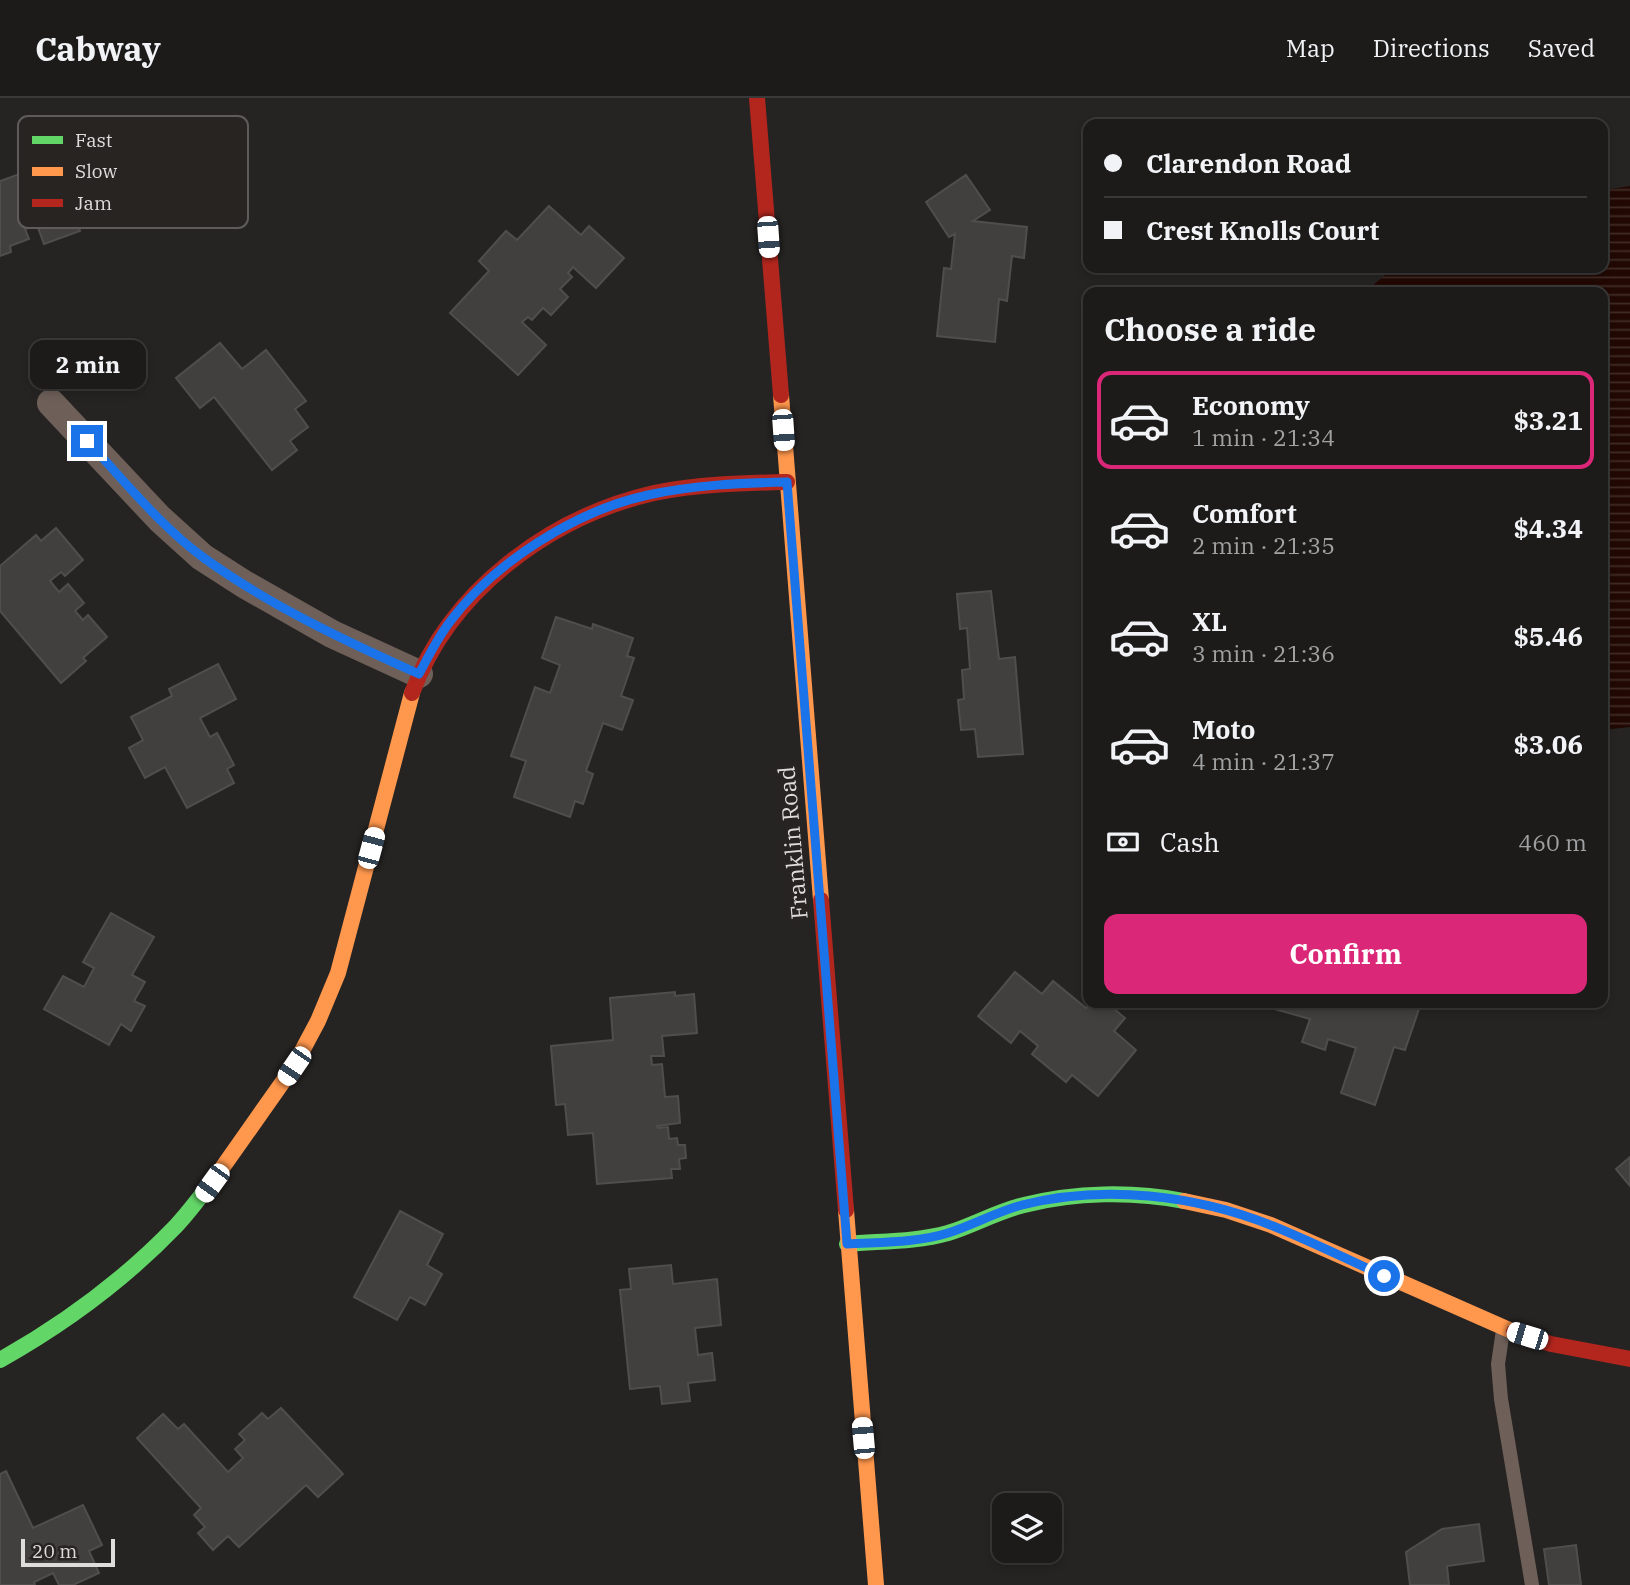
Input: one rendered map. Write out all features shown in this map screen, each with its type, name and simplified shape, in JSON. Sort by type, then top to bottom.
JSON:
[{"type":"street","name":"Franklin Road","points":[[757,98],[876,1585]]},
{"type":"street","points":[[51,402],[160,519],[202,557],[332,634],[419,674]]},
{"type":"street","points":[[0,1360],[41,1337],[88,1302],[163,1239],[200,1198],[294,1066],[318,1021],[338,973],[408,706],[419,674],[450,621],[492,577],[532,547],[573,523],[613,505],[648,495],[717,485],[787,482]]},
{"type":"street","points":[[847,1244],[923,1238],[948,1233],[1023,1205],[1075,1196],[1116,1195],[1180,1200],[1226,1210],[1271,1225],[1503,1328],[1551,1344],[1630,1359]]},
{"type":"lane","points":[[1503,1328],[1498,1364],[1501,1399],[1532,1585]]},
{"type":"shaded area","points":[[1630,186],[1630,727],[1608,729],[1608,287],[1371,287],[1387,273],[1608,273],[1608,189]]},
{"type":"building","points":[[18,175],[18,228],[28,228],[25,229],[29,239],[10,246],[11,252],[0,256],[0,181]]},
{"type":"building","points":[[966,175],[990,210],[973,221],[1027,227],[1024,258],[1012,256],[1007,301],[999,299],[995,342],[937,336],[944,268],[951,269],[955,234],[949,237],[926,202]]},
{"type":"building","points":[[549,206],[581,235],[589,226],[624,258],[596,288],[573,267],[568,273],[572,277],[560,289],[568,297],[551,315],[543,308],[532,320],[528,317],[522,322],[546,345],[518,375],[450,313],[489,271],[479,261],[506,231],[517,240]]},
{"type":"building","points":[[38,228],[79,228],[80,231],[44,244]]},
{"type":"building","points":[[220,343],[242,369],[266,350],[306,401],[295,409],[308,427],[290,441],[297,450],[272,470],[214,397],[200,408],[176,378]]},
{"type":"building","points":[[56,528],[83,560],[65,576],[61,572],[50,581],[59,592],[68,584],[84,603],[75,611],[83,620],[88,615],[107,637],[83,658],[86,661],[61,683],[0,611],[0,566],[36,535],[41,541]]},
{"type":"building","points":[[991,591],[999,659],[1015,657],[1023,754],[978,757],[975,729],[961,730],[958,700],[964,699],[962,670],[970,669],[967,628],[960,629],[957,594]]},
{"type":"building","points":[[556,617],[592,629],[593,624],[633,638],[627,656],[634,658],[621,696],[633,700],[622,730],[603,723],[586,771],[593,774],[583,804],[575,801],[570,817],[514,797],[526,761],[511,756],[535,687],[550,693],[560,665],[542,658]]},
{"type":"building","points":[[218,664],[236,699],[200,718],[210,737],[217,733],[234,765],[227,769],[234,783],[187,808],[165,767],[145,778],[129,748],[143,740],[131,717],[172,696],[169,689]]},
{"type":"building","points":[[111,913],[154,937],[132,975],[145,982],[134,1001],[145,1006],[131,1031],[121,1024],[109,1045],[44,1009],[63,976],[84,987],[94,968],[83,962]]},
{"type":"building","points":[[1015,972],[1042,994],[1053,981],[1083,1008],[1113,1008],[1125,1018],[1114,1031],[1136,1050],[1098,1096],[1072,1075],[1066,1082],[1032,1054],[1038,1046],[1020,1031],[1011,1043],[978,1016]]},
{"type":"building","points":[[675,992],[675,996],[694,994],[697,1033],[662,1036],[664,1056],[651,1056],[652,1065],[662,1064],[665,1097],[678,1096],[680,1123],[657,1126],[668,1127],[669,1139],[677,1138],[678,1145],[685,1145],[686,1158],[679,1159],[680,1169],[671,1169],[672,1178],[597,1184],[593,1133],[568,1135],[565,1104],[556,1105],[551,1046],[613,1040],[610,998]]},
{"type":"building","points":[[1271,1008],[1419,1008],[1405,1050],[1394,1047],[1375,1105],[1341,1093],[1356,1048],[1328,1039],[1325,1050],[1302,1042],[1310,1019]]},
{"type":"building","points":[[1630,1157],[1630,1186],[1616,1169]]},
{"type":"building","points":[[400,1211],[443,1234],[427,1265],[442,1274],[425,1305],[410,1297],[397,1320],[354,1297]]},
{"type":"building","points":[[671,1265],[673,1284],[717,1279],[721,1325],[695,1328],[698,1355],[712,1353],[715,1380],[688,1383],[690,1401],[662,1404],[660,1386],[630,1389],[620,1290],[631,1289],[629,1269]]},
{"type":"building","points":[[281,1408],[343,1474],[318,1497],[306,1485],[239,1547],[228,1536],[213,1550],[198,1533],[205,1527],[194,1515],[201,1508],[137,1438],[163,1414],[178,1429],[184,1424],[228,1472],[243,1458],[235,1449],[245,1440],[239,1434],[262,1413],[268,1419]]},
{"type":"building","points":[[6,1471],[33,1528],[83,1505],[102,1545],[89,1551],[99,1573],[73,1585],[59,1585],[53,1573],[34,1582],[35,1585],[0,1585],[0,1474]]},
{"type":"building","points":[[1479,1524],[1484,1561],[1447,1566],[1449,1585],[1410,1585],[1406,1552],[1442,1529]]},
{"type":"building","points":[[1576,1545],[1581,1585],[1549,1585],[1544,1549]]},
{"type":"traffic: fast","points":[[0,1360],[71,1315],[136,1264],[182,1219],[220,1171]]},
{"type":"traffic: fast","points":[[847,1244],[936,1236],[1014,1208],[1063,1197],[1124,1194],[1184,1201]]},
{"type":"traffic: slow","points":[[781,395],[821,900]]},
{"type":"traffic: slow","points":[[220,1171],[294,1066],[318,1021],[338,973],[412,693]]},
{"type":"traffic: slow","points":[[1184,1201],[1226,1210],[1271,1225],[1514,1332]]},
{"type":"traffic: slow","points":[[846,1210],[876,1585]]},
{"type":"traffic: jam","points":[[757,98],[781,395]]},
{"type":"traffic: jam","points":[[412,693],[429,656],[451,622],[478,591],[508,564],[541,540],[577,520],[615,504],[654,493],[703,486],[787,482]]},
{"type":"traffic: jam","points":[[821,900],[846,1210]]},
{"type":"traffic: jam","points":[[1514,1332],[1551,1344],[1630,1359]]},
{"type":"route","points":[[87,441],[160,519],[202,557],[332,634],[419,674],[450,621],[502,568],[573,523],[613,505],[648,495],[717,485],[787,482],[847,1244],[923,1238],[948,1233],[1023,1205],[1075,1196],[1116,1195],[1180,1200],[1226,1210],[1271,1225],[1384,1276]]}]
